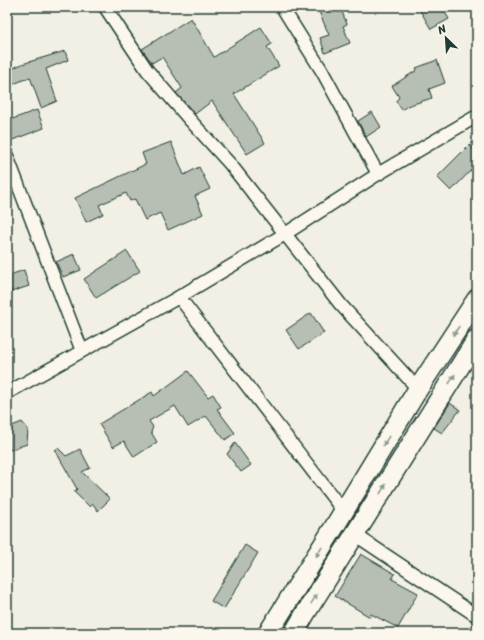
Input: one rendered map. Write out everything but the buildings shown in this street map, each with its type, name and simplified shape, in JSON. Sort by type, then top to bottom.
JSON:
[{"type":"main road","points":[[268,633],[344,512],[418,389],[477,299]]},
{"type":"main road","points":[[294,633],[354,534],[477,339]]},
{"type":"street","points":[[105,7],[147,70],[230,164],[341,305],[418,389]]},
{"type":"street","points":[[282,7],[322,71],[378,174]]},
{"type":"street","points":[[7,393],[179,297],[285,234],[378,174],[477,116]]},
{"type":"street","points":[[7,156],[82,351]]},
{"type":"street","points":[[179,297],[344,512]]},
{"type":"street","points":[[354,534],[477,616]]}]
